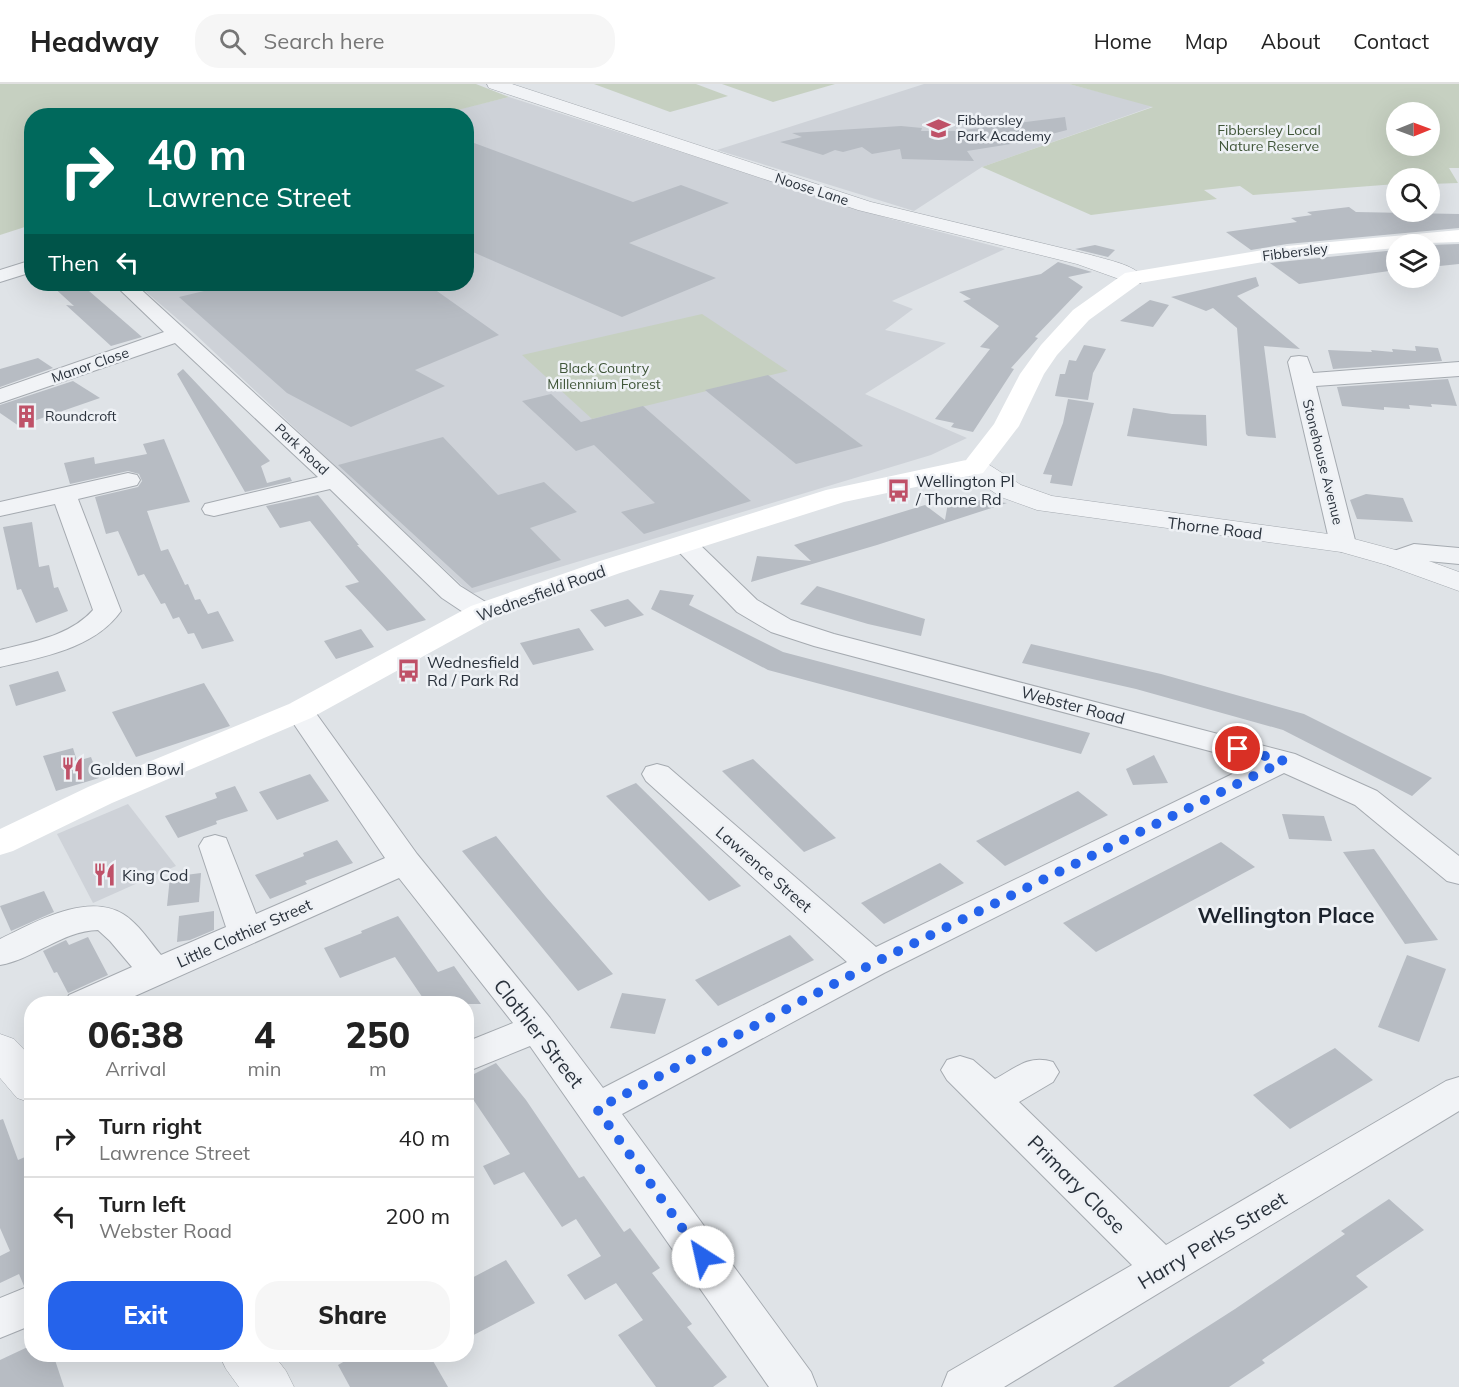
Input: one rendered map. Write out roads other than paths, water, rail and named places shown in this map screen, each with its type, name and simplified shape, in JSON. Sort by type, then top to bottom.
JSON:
[{"type":"main road","name":"Fibbersley","points":[[1133,278],[1287,252],[1459,236]]},
{"type":"main road","points":[[974,468],[1006,426],[1032,374],[1049,350],[1081,315],[1133,278]]},
{"type":"main road","name":"Wednesfield Road","points":[[0,843],[100,795],[300,711],[482,612],[610,567],[836,496],[941,472],[974,468]]},
{"type":"street","name":"Noose Lane","points":[[495,84],[864,206],[1084,259],[1118,270],[1133,278]]},
{"type":"street","points":[[0,276],[24,268]]},
{"type":"street","name":"Park Road","points":[[132,291],[335,480],[451,592],[482,612]]},
{"type":"street","name":"Manor Close","points":[[0,396],[180,334]]},
{"type":"street","name":"Stonehouse Avenue","points":[[1343,544],[1300,371],[1459,369]]},
{"type":"street","name":"Thorne Road","points":[[974,468],[1011,491],[1047,504],[1343,544],[1397,559],[1459,582]]},
{"type":"street","points":[[0,509],[128,480]]},
{"type":"street","points":[[214,509],[251,512],[335,480]]},
{"type":"street","points":[[0,659],[86,632],[101,620],[107,611],[64,495]]},
{"type":"street","name":"Webster Road","points":[[686,545],[747,606],[781,626],[824,640],[1284,761],[1366,798],[1459,873]]},
{"type":"street","points":[[1397,559],[1414,552],[1459,556]]},
{"type":"street","name":"Clothier Street","points":[[300,711],[405,862],[537,1028],[795,1387]]},
{"type":"street","points":[[597,1109],[872,964],[1284,761]]},
{"type":"street","name":"Lawrence Street","points":[[657,774],[872,964]]},
{"type":"street","points":[[215,846],[245,932]]},
{"type":"street","name":"Little Clothier Street","points":[[100,996],[405,862]]},
{"type":"street","points":[[1,953],[76,920],[97,917],[111,922],[155,971]]},
{"type":"street","points":[[474,1055],[537,1028]]},
{"type":"street","points":[[0,1050],[24,1078]]},
{"type":"street","name":"Primary Close","points":[[960,1070],[1163,1269]]},
{"type":"street","points":[[992,1100],[1040,1072]]},
{"type":"street","name":"Harry Perks Street","points":[[964,1387],[1459,1092]]},
{"type":"street","points":[[0,1319],[24,1308]]},
{"type":"street","points":[[249,1362],[269,1387]]},
{"type":"place","name":"Fibbersley Park Academy","points":[[939,128]]},
{"type":"place","name":"Roundcroft","points":[[27,416]]},
{"type":"place","name":"Wellington Pl / Thorne Rd","points":[[898,490]]},
{"type":"place","name":"Wednesfield Rd / Park Rd","points":[[409,671]]},
{"type":"place","name":"Golden Bowl","points":[[72,769]]},
{"type":"place","name":"King Cod","points":[[104,875]]},
{"type":"district","name":"Wellington Place","points":[[1286,915]]},
{"type":"park label","name":"Fibbersley Local Nature Reserve","points":[[1269,138]]},
{"type":"park label","name":"Black Country Millennium Forest","points":[[604,376]]}]
